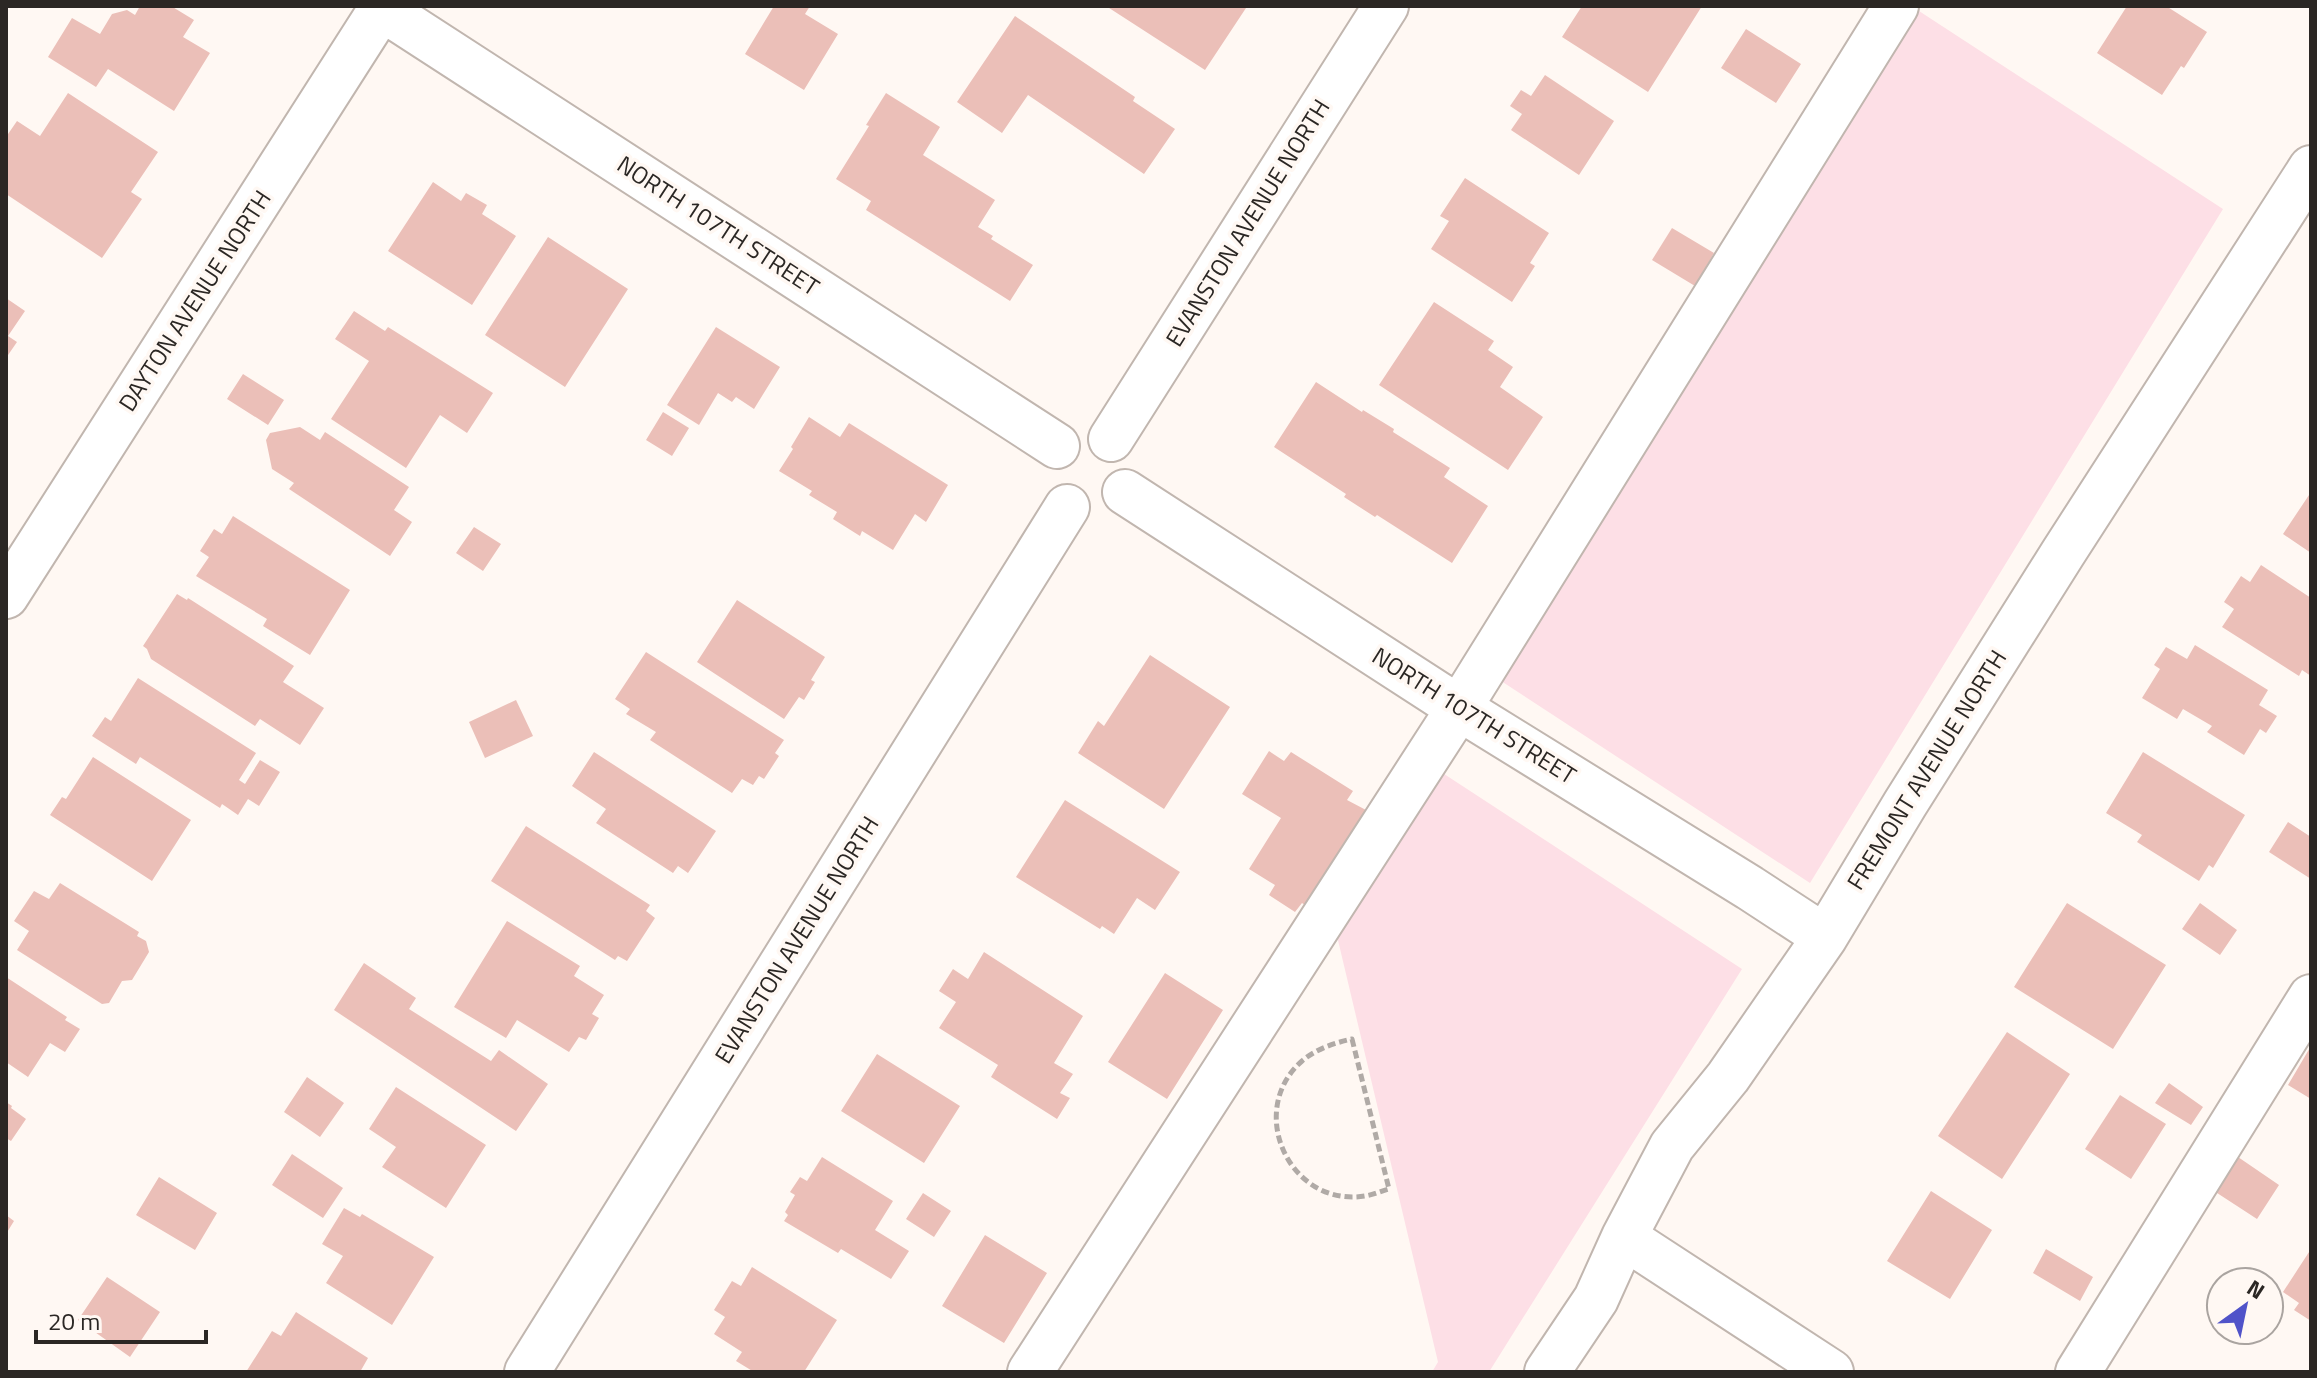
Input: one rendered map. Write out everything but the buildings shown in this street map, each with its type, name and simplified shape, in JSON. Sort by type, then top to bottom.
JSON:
[{"type":"street","name":"EVANSTON AVENUE NORTH","points":[[1111,439],[1386,6]]},
{"type":"street","points":[[1030,1372],[1459,708],[1896,6]]},
{"type":"street","name":"NORTH 107TH STREET","points":[[381,7],[1057,446]]},
{"type":"street","name":"DAYTON AVENUE NORTH","points":[[6,596],[381,7]]},
{"type":"street","name":"FREMONT AVENUE NORTH","points":[[1547,1372],[1596,1299],[1624,1237],[1672,1146],[1728,1077],[1825,937],[2054,566],[2311,168]]},
{"type":"street","points":[[1081,432],[1095,432],[1111,439],[1125,454],[1129,467],[1125,492],[1118,502],[1094,514],[1067,507],[1056,498],[1047,472],[1057,446],[1081,432]]},
{"type":"street","name":"NORTH 107TH STREET","points":[[1125,492],[1459,708],[1825,937]]},
{"type":"street","name":"EVANSTON AVENUE NORTH","points":[[527,1372],[1067,507]]},
{"type":"street","points":[[2078,1372],[2311,997]]},
{"type":"street","points":[[1624,1237],[1831,1372]]},
{"type":"path","points":[[1352,1039],[1389,1189],[1363,1196],[1344,1196],[1322,1190],[1302,1178],[1287,1160],[1275,1125],[1276,1105],[1290,1072],[1321,1048],[1352,1039]]},
{"type":"shaded area","points":[[1919,11],[2223,209],[1810,883],[1495,677]]},
{"type":"shaded area","points":[[1438,770],[1742,969],[1489,1372],[1432,1372],[1438,1362],[1337,936]]}]
